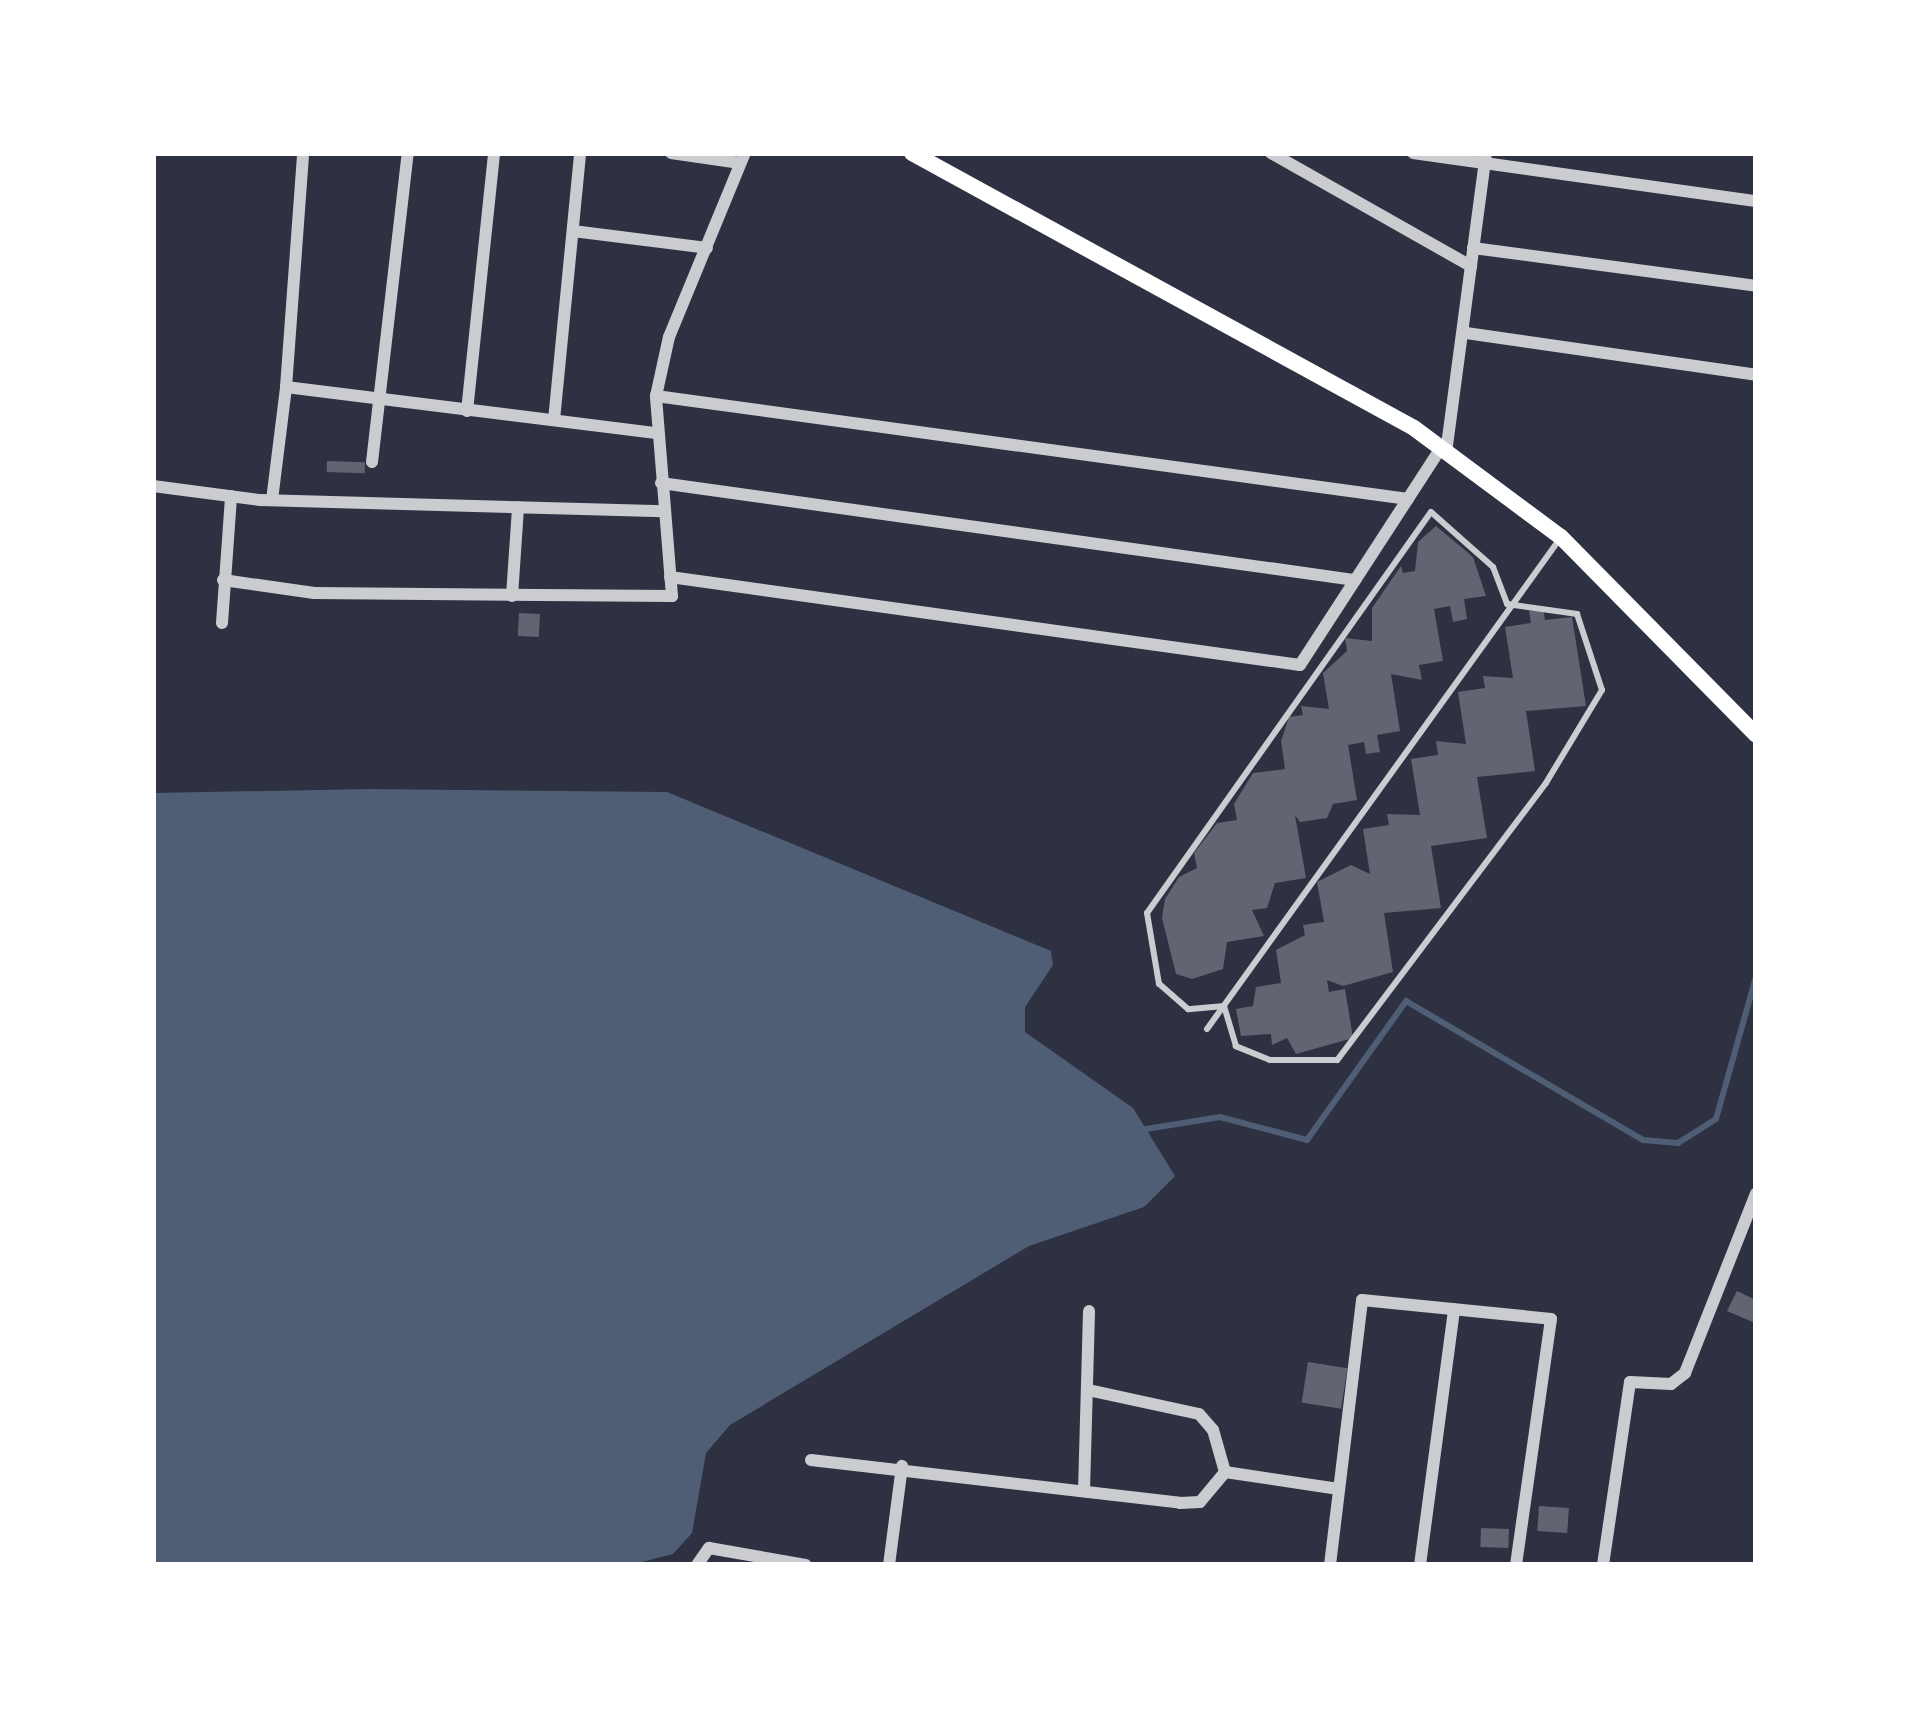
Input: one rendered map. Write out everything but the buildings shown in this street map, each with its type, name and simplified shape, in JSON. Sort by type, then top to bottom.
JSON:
[{"type":"main road","points":[[912,153],[1443,451],[1561,537],[1756,735]]},
{"type":"street","points":[[272,500],[286,387],[303,153]]},
{"type":"street","points":[[372,462],[408,153]]},
{"type":"street","points":[[467,412],[494,153]]},
{"type":"street","points":[[554,420],[580,153]]},
{"type":"street","points":[[223,580],[314,593],[672,596],[656,396],[669,337],[743,158],[671,153]]},
{"type":"street","points":[[1271,153],[1471,266]]},
{"type":"street","points":[[1412,153],[1485,158],[1756,201]]},
{"type":"street","points":[[670,577],[1300,664],[1443,451],[1485,158]]},
{"type":"street","points":[[573,231],[707,248]]},
{"type":"street","points":[[1473,248],[1756,286]]},
{"type":"street","points":[[1466,333],[1756,376]]},
{"type":"street","points":[[286,387],[656,433]]},
{"type":"street","points":[[656,396],[1408,499]]},
{"type":"street","points":[[662,483],[1355,580]]},
{"type":"street","points":[[153,486],[272,500],[664,511]]},
{"type":"street","points":[[222,623],[231,496]]},
{"type":"street","points":[[512,596],[518,508]]},
{"type":"street","points":[[1604,1565],[1630,1382],[1671,1384],[1685,1373],[1756,1194]]},
{"type":"street","points":[[1330,1565],[1362,1300],[1551,1319],[1516,1565]]},
{"type":"street","points":[[1420,1565],[1454,1309]]},
{"type":"street","points":[[1084,1491],[1089,1311]]},
{"type":"street","points":[[1088,1390],[1199,1414],[1213,1430],[1225,1472]]},
{"type":"street","points":[[811,1460],[902,1466],[1200,1502],[1225,1472]]},
{"type":"street","points":[[889,1565],[902,1466]]},
{"type":"street","points":[[1225,1472],[1340,1489]]},
{"type":"street","points":[[697,1565],[709,1548],[806,1565]]},
{"type":"lane","points":[[1224,1006],[1188,1009],[1159,984],[1147,913],[1431,512],[1493,567],[1508,604]]},
{"type":"lane","points":[[1207,1029],[1508,604],[1561,537]]},
{"type":"lane","points":[[1224,1006],[1236,1046],[1270,1060],[1337,1060],[1546,783],[1602,691],[1593,648],[1577,614],[1508,604]]},
{"type":"water","points":[[667,792],[1051,951],[1053,965],[1025,1007],[1025,1032],[1133,1108],[1175,1176],[1144,1207],[1029,1246],[730,1425],[706,1453],[692,1533],[673,1554],[630,1565],[153,1565],[153,793]]},
{"type":"waterway","points":[[1140,1130],[1220,1117],[1307,1140],[1406,1001],[1643,1140],[1678,1143],[1716,1119],[1756,977]]}]
